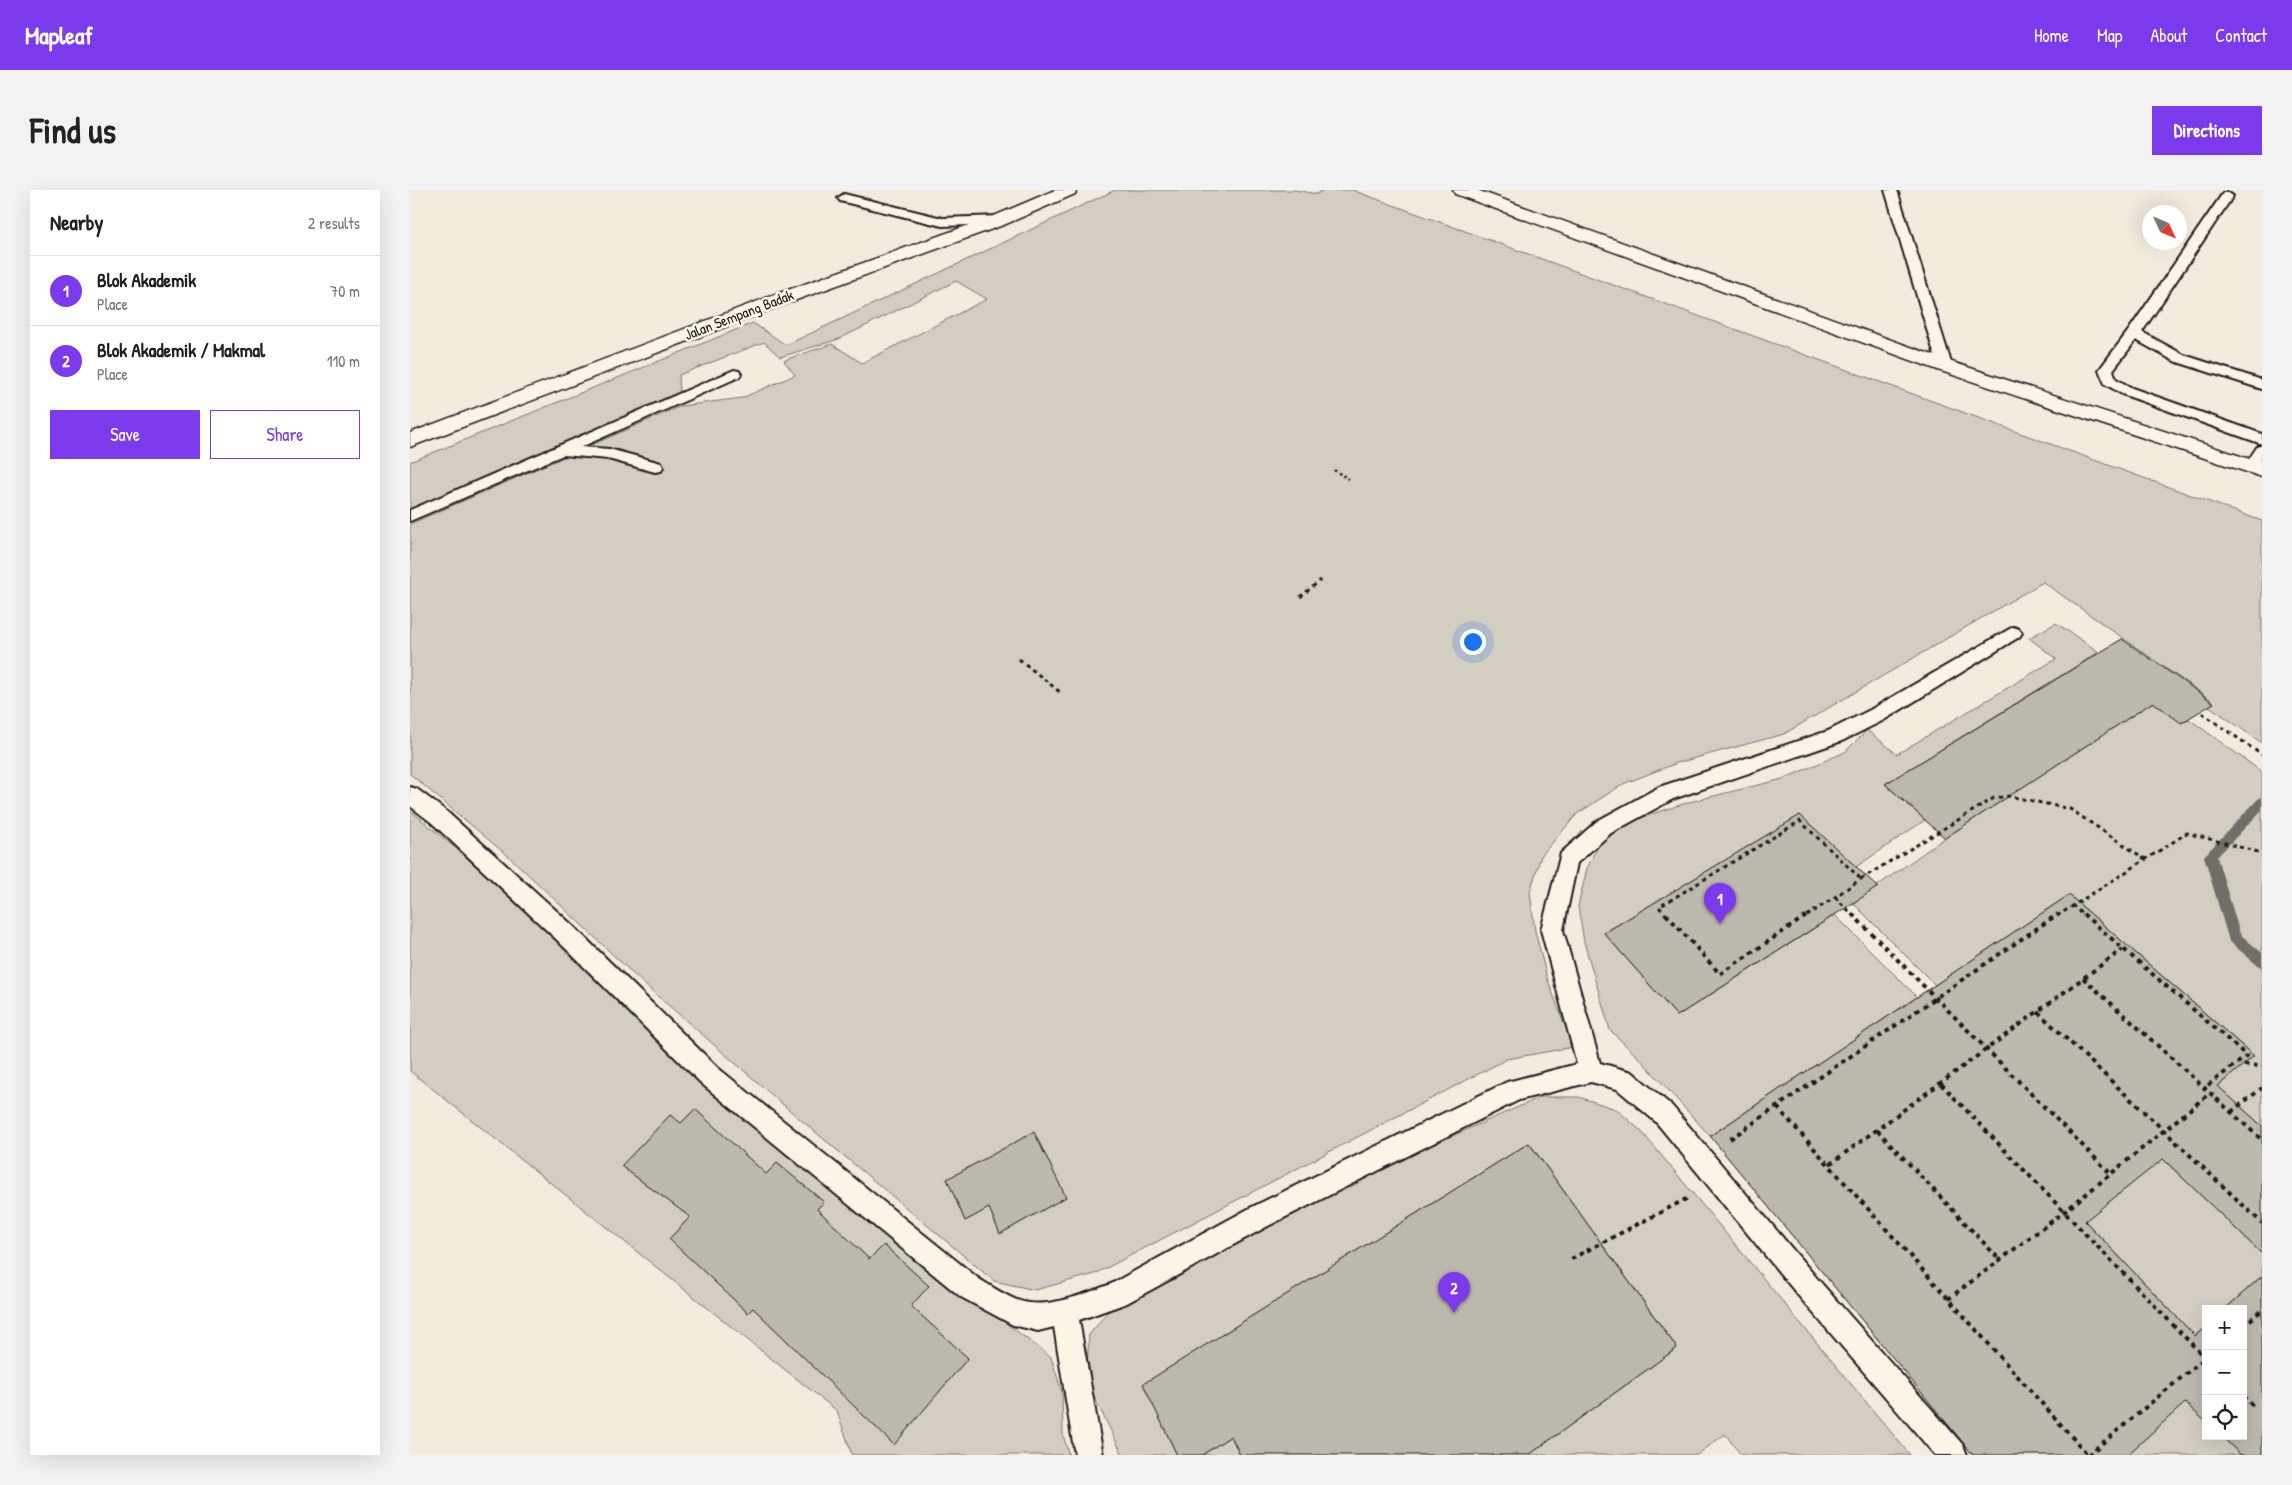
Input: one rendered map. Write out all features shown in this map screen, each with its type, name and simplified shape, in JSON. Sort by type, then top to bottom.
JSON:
[{"type":"street","name":"Jalan Sempang Badak","points":[[410,440],[781,299],[1000,220],[1068,190]]},
{"type":"street","points":[[1467,191],[1945,366],[2257,469]]},
{"type":"lane","points":[[1891,190],[1945,366]]},
{"type":"lane","points":[[2228,196],[2134,333],[2106,370],[2110,381],[2143,397],[2262,439]]},
{"type":"lane","points":[[844,198],[942,222],[1000,220]]},
{"type":"lane","points":[[2134,333],[2150,345],[2167,354],[2262,385]]},
{"type":"lane","points":[[410,516],[734,374]]},
{"type":"lane","points":[[559,450],[609,454],[655,467]]},
{"type":"lane","points":[[2257,469],[2262,450]]},
{"type":"lane","points":[[1591,1071],[1552,930],[1568,859],[1604,827],[1666,793],[1836,736],[1877,715],[2013,634]]},
{"type":"lane","points":[[410,795],[439,817],[563,931],[710,1076],[970,1288],[1013,1312],[1038,1318],[1065,1312],[1118,1294],[1259,1217],[1515,1090],[1591,1071],[1624,1080],[1664,1114],[1953,1455]]},
{"type":"lane","points":[[1065,1312],[1089,1455]]},
{"type":"path","points":[[1334,470],[1350,480]]},
{"type":"path","points":[[1300,597],[1321,580]]},
{"type":"path","points":[[1019,658],[1060,693]]},
{"type":"path","points":[[2202,713],[2262,755]]},
{"type":"path","points":[[1862,879],[1800,821],[1658,907],[1720,974],[1862,879],[1994,798],[2009,796],[2070,809],[2145,859]]},
{"type":"path","points":[[1571,1259],[1654,1218],[1738,1172],[1729,1139],[2072,905],[2187,833],[2262,853]]},
{"type":"path","points":[[1835,897],[2110,1173]]},
{"type":"path","points":[[2072,905],[2247,1056],[2204,1088]]},
{"type":"path","points":[[1830,1164],[2123,949]]},
{"type":"path","points":[[2083,978],[2262,1140]]},
{"type":"path","points":[[2038,1012],[2162,1131],[2262,1223]]},
{"type":"path","points":[[2244,1065],[2262,1066]]},
{"type":"path","points":[[1941,1084],[2202,1355]]},
{"type":"path","points":[[2231,1112],[2262,1088]]},
{"type":"path","points":[[1948,1299],[2064,1212],[2210,1093]]},
{"type":"path","points":[[1777,1107],[1830,1164],[2088,1455],[2202,1360]]},
{"type":"path","points":[[1877,1130],[2000,1260]]},
{"type":"path","points":[[2247,1323],[2262,1310]]},
{"type":"path","points":[[2247,1400],[2254,1407]]},
{"type":"shaded area","points":[[1115,190],[1295,190],[1317,194],[1323,190],[1352,190],[2262,521],[2262,743],[2209,706],[2214,702],[2043,582],[1784,734],[1677,763],[1623,784],[1577,814],[1541,856],[1530,892],[1535,931],[1547,978],[1573,1047],[1507,1059],[1095,1274],[1035,1290],[994,1281],[801,1120],[645,985],[514,861],[410,774],[410,524],[681,406],[742,398],[795,375],[784,361],[790,358],[832,344],[862,363],[987,299],[956,281],[839,339],[780,357],[764,342],[679,375],[680,395],[410,511],[410,462],[753,323],[786,345]]},
{"type":"shaded area","points":[[2056,623],[2099,652],[1885,784],[1925,820],[1856,867],[1721,863],[1604,933],[1677,1016],[1835,915],[1917,997],[1710,1136],[1642,1061],[1610,1030],[1584,942],[1578,906],[1587,868],[1599,843],[1634,820],[1689,802],[1783,779],[1845,752],[1867,730],[1897,754],[2056,659],[2029,638]]},
{"type":"shaded area","points":[[2153,702],[2182,723],[2189,719],[2262,772],[2262,1126],[2217,1086],[2254,1056],[2069,895],[1935,985],[1853,903],[1946,837]]},
{"type":"shaded area","points":[[410,810],[539,918],[683,1064],[949,1289],[1006,1323],[1051,1357],[1062,1392],[1063,1435],[1069,1455],[852,1455],[837,1411],[410,1071]]},
{"type":"shaded area","points":[[1541,1097],[1579,1097],[1616,1109],[1641,1131],[1910,1455],[1741,1455],[1725,1434],[1697,1455],[1529,1455],[1677,1348],[1529,1143],[1144,1384],[1177,1455],[1123,1455],[1086,1381],[1089,1335],[1109,1310],[1361,1176]]},
{"type":"shaded area","points":[[2162,1158],[2262,1254],[2262,1276],[2229,1305],[2202,1305],[2202,1330],[2195,1336],[2084,1220]]},
{"type":"shaded area","points":[[2202,1387],[2202,1440],[2227,1440],[2241,1455],[2127,1455]]},
{"type":"shaded area","points":[[1231,1436],[1240,1455],[1202,1455]]},
{"type":"building","points":[[2122,639],[2214,703],[2181,723],[2153,702],[1945,838],[1885,784]]},
{"type":"building","points":[[1800,815],[1878,887],[1677,1016],[1604,933]]},
{"type":"building","points":[[2069,895],[2254,1056],[2218,1086],[2262,1126],[2262,1254],[2163,1159],[2085,1221],[2195,1336],[2202,1330],[2202,1418],[2185,1403],[2127,1455],[1973,1455],[1710,1136]]},
{"type":"building","points":[[695,1109],[766,1174],[777,1163],[824,1202],[817,1209],[869,1259],[884,1245],[929,1286],[911,1306],[968,1358],[894,1445],[753,1308],[748,1313],[669,1239],[690,1217],[621,1166],[670,1115],[681,1123]]},
{"type":"building","points":[[1034,1132],[1066,1197],[1000,1234],[989,1208],[965,1221],[947,1179]]},
{"type":"building","points":[[1529,1143],[1677,1348],[1529,1455],[1240,1455],[1231,1436],[1202,1455],[1177,1455],[1143,1384]]},
{"type":"building","points":[[2262,1276],[2262,1455],[2241,1455],[2225,1440],[2247,1440],[2247,1305],[2229,1305]]},
{"type":"waterway","points":[[2262,802],[2210,856],[2234,937],[2262,961]]},
{"type":"place","name":"Blok Akademik","points":[[1720,924]]},
{"type":"place","name":"Blok Akademik / Makmal","points":[[1454,1313]]}]
